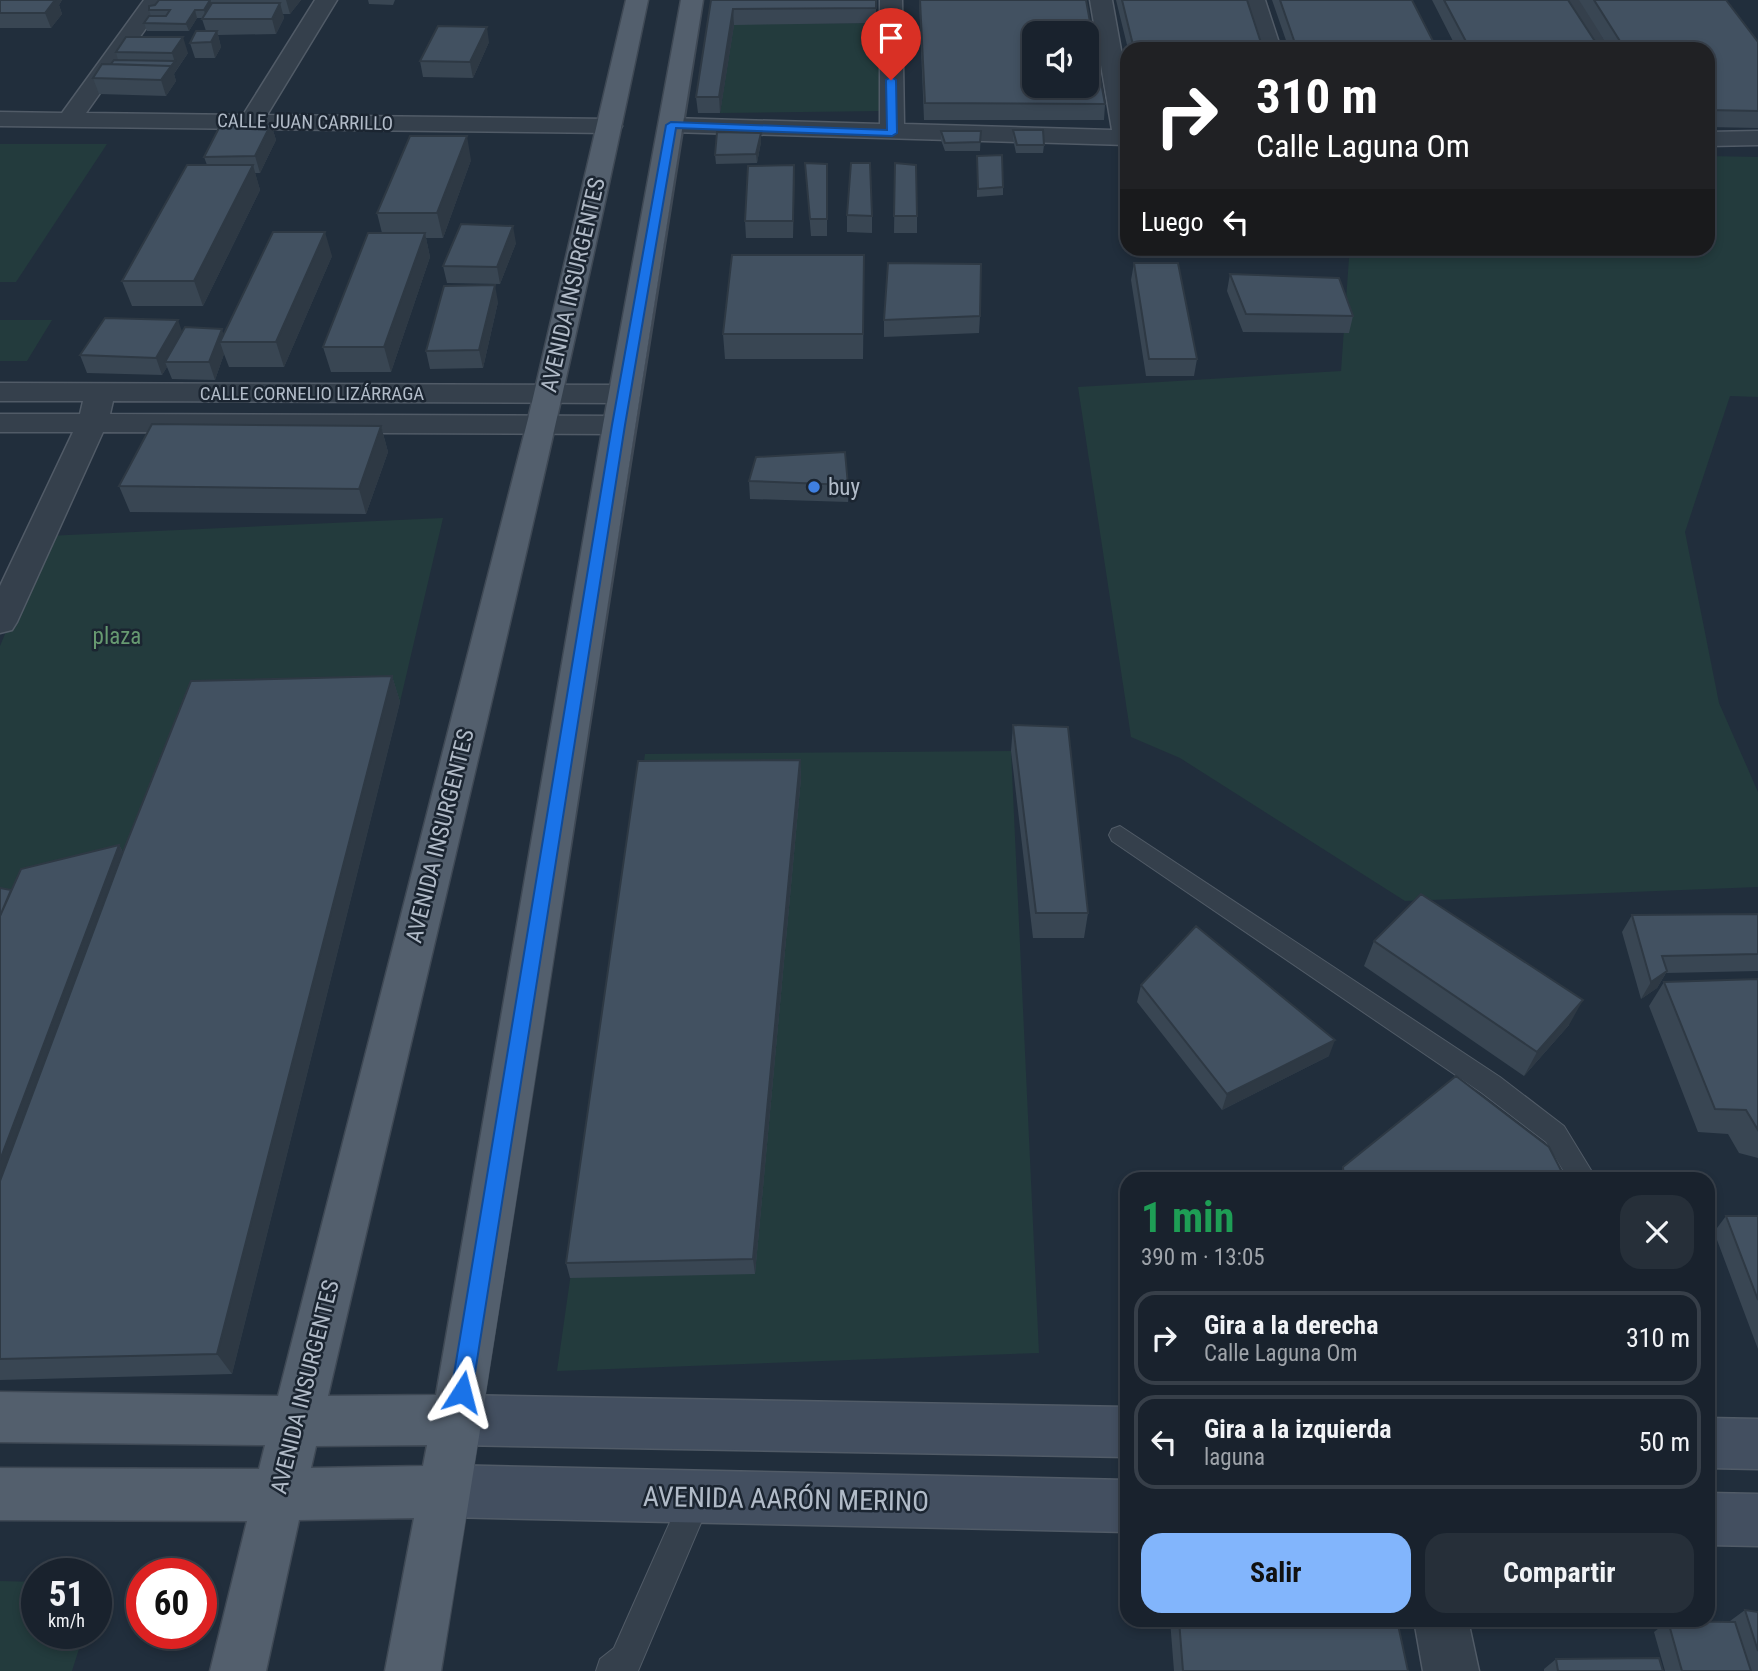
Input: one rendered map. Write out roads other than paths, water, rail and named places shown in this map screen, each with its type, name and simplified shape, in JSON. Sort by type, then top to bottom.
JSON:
[{"type":"main road","name":"AVENIDA INSURGENTES","points":[[238,1671],[278,1495],[544,410],[610,126],[636,0]]},
{"type":"main road","points":[[413,1671],[457,1420],[621,410],[692,0]]},
{"type":"main road","points":[[0,1417],[457,1420],[1120,1432]]},
{"type":"main road","points":[[1715,1443],[1758,1444]]},
{"type":"main road","points":[[0,1494],[278,1495],[445,1491]]},
{"type":"main road","name":"AVENIDA AARÓN MERINO","points":[[445,1491],[1120,1506]]},
{"type":"main road","points":[[1715,1519],[1758,1520]]},
{"type":"street","points":[[69,120],[155,0]]},
{"type":"street","points":[[251,121],[326,0]]},
{"type":"street","points":[[891,0],[892,133]]},
{"type":"street","points":[[1101,0],[1120,105]]},
{"type":"street","points":[[1254,0],[1268,42]]},
{"type":"street","points":[[1570,0],[1595,42]]},
{"type":"street","name":"CALLE JUAN CARRILLO","points":[[0,119],[610,126]]},
{"type":"street","points":[[671,125],[1120,138]]},
{"type":"street","points":[[1715,139],[1758,138]]},
{"type":"street","name":"CALLE CORNELIO LIZÁRRAGA","points":[[0,392],[100,393],[544,410]]},
{"type":"street","points":[[0,622],[92,424],[100,393]]},
{"type":"street","name":"CALLE CORNELIO LIZÁRRAGA","points":[[0,424],[621,410]]},
{"type":"street","points":[[1442,1627],[1451,1671]]},
{"type":"lane","points":[[1120,835],[1491,1085],[1555,1134],[1579,1172]]},
{"type":"lane","points":[[612,1671],[626,1660],[697,1497]]},
{"type":"place","name":"buy","points":[[814,487]]},
{"type":"park label","name":"plaza","points":[[117,636]]}]
